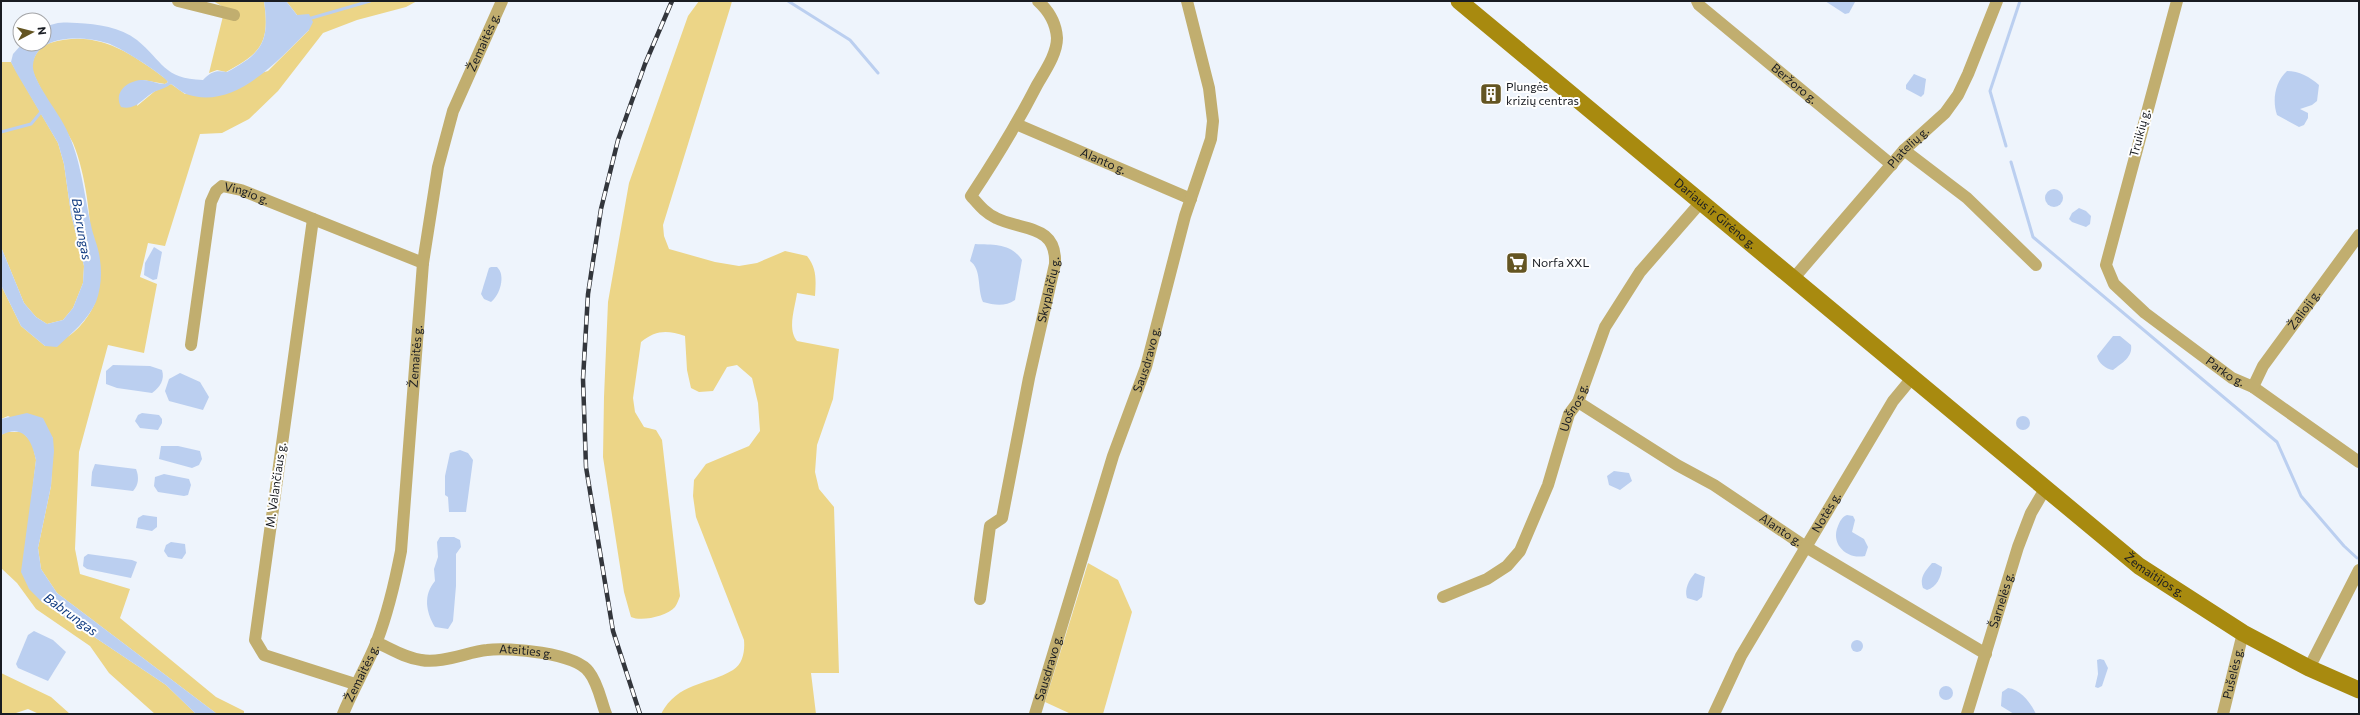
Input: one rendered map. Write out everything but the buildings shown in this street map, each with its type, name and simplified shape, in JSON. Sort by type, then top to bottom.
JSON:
[{"type":"main road","name":"Dariaus ir Girėno g.","points":[[1459,1],[1971,427]]},
{"type":"main road","name":"Žemaitijos g.","points":[[1971,427],[2139,566],[2243,632],[2309,668],[2359,690]]},
{"type":"street","points":[[178,1],[234,15]]},
{"type":"street","name":"Žemaitės g.","points":[[343,714],[355,684],[376,642],[391,597],[401,551],[423,264],[438,166],[453,111],[502,1]]},
{"type":"street","name":"Skyplaičių g.","points":[[980,599],[990,526],[1002,518],[1028,378],[1055,264],[1053,246],[1047,236],[997,219],[984,212],[971,196],[1008,141],[1052,57],[1057,39],[1055,22],[1046,8],[1038,1]]},
{"type":"street","name":"Sausdravo g.","points":[[1035,714],[1113,456],[1146,367],[1191,199],[1208,152],[1213,121],[1209,88],[1187,1]]},
{"type":"street","name":"Beržoro g.","points":[[1697,1],[1699,5],[1892,165]]},
{"type":"street","name":"Platelių g.","points":[[1793,279],[1904,150],[1945,113],[1958,95],[1968,74],[1997,1]]},
{"type":"street","name":"Truikių g.","points":[[2106,265],[2176,1]]},
{"type":"street","name":"Alanto g.","points":[[1016,124],[1191,199]]},
{"type":"street","points":[[1904,150],[1967,198],[2036,265]]},
{"type":"street","name":"Vingio g.","points":[[191,344],[211,202],[216,191],[222,186],[241,190],[423,264]]},
{"type":"street","name":"Uošnos g.","points":[[1443,597],[1487,579],[1507,566],[1520,551],[1548,485],[1569,414],[1578,402],[1605,327],[1640,272],[1702,202]]},
{"type":"street","name":"M. Valančiaus g.","points":[[313,219],[255,640],[264,655],[355,684]]},
{"type":"street","name":"Žalioji g.","points":[[2253,387],[2263,366],[2357,241]]},
{"type":"street","name":"Parko g.","points":[[2106,265],[2114,284],[2146,313],[2232,378],[2253,387],[2359,462]]},
{"type":"street","name":"Notės g.","points":[[1714,714],[1741,656],[1893,401],[1912,378]]},
{"type":"street","name":"Alanto g.","points":[[1578,402],[1651,450],[1714,485],[1806,547],[1986,654]]},
{"type":"street","name":"Šarnelės g.","points":[[1967,714],[2021,540],[2031,513],[2045,489]]},
{"type":"street","points":[[2309,668],[2359,570]]},
{"type":"street","name":"Pušelės g.","points":[[2224,714],[2243,632]]},
{"type":"street","name":"Ateities g.","points":[[376,642],[423,661],[488,650],[515,649],[554,656],[577,663],[589,671],[606,714]]},
{"type":"shaded area","points":[[213,1],[264,1],[266,27],[261,45],[248,59],[226,72],[217,70],[209,73],[225,8]]},
{"type":"shaded area","points":[[286,1],[417,1],[406,7],[357,20],[323,33],[278,91],[249,119],[222,133],[200,134],[165,246],[148,243],[140,277],[157,284],[144,353],[108,345],[79,452],[75,549],[80,574],[130,589],[120,618],[216,697],[244,711],[244,714],[217,714],[57,593],[41,569],[38,548],[51,486],[53,438],[8,416],[1,419],[1,285],[21,326],[45,346],[59,341],[76,331],[88,316],[96,299],[90,225],[83,174],[73,143],[33,73],[33,62],[38,52],[52,52],[52,43],[67,39],[83,39],[98,41],[125,52],[139,60],[168,82],[165,84],[143,80],[137,106],[155,91],[171,84],[185,94],[268,71],[309,30]]},
{"type":"shaded area","points":[[699,1],[732,1],[663,225],[664,236],[669,249],[715,262],[739,266],[757,263],[785,251],[807,256],[813,265],[816,280],[815,296],[797,293],[792,318],[792,331],[797,341],[839,349],[833,399],[817,445],[815,472],[819,489],[834,507],[839,673],[811,673],[816,714],[661,714],[668,704],[684,690],[733,670],[743,657],[744,640],[696,517],[693,496],[694,480],[706,464],[749,446],[760,431],[758,403],[752,378],[737,365],[727,367],[713,391],[699,392],[691,388],[687,370],[685,336],[673,333],[657,333],[641,342],[633,398],[635,412],[644,427],[656,430],[662,440],[680,596],[676,606],[666,613],[641,619],[631,617],[624,592],[603,457],[608,302],[629,183],[688,16]]},
{"type":"shaded area","points":[[1,62],[11,62],[58,143],[64,164],[71,214],[84,266],[83,283],[73,308],[63,320],[47,324],[36,317],[24,303],[1,247]]},
{"type":"shaded area","points":[[7,432],[22,432],[32,442],[36,460],[30,512],[42,602],[166,685],[196,714],[155,714],[109,673],[90,646],[36,609],[17,583],[1,568],[1,435]]},
{"type":"shaded area","points":[[1088,563],[1118,580],[1132,612],[1103,714],[1071,714],[1045,702]]},
{"type":"shaded area","points":[[1,673],[51,697],[70,714],[39,714],[28,709],[13,714],[1,714]]},
{"type":"water","points":[[264,1],[286,1],[297,15],[309,14],[313,22],[309,30],[284,55],[254,80],[238,89],[222,95],[204,97],[186,94],[171,84],[151,94],[140,103],[127,108],[121,107],[119,96],[120,92],[127,85],[132,82],[143,80],[162,84],[168,82],[149,66],[107,43],[75,38],[52,42],[52,25],[60,23],[93,24],[116,29],[137,40],[171,72],[190,79],[203,80],[214,72],[227,72],[248,59],[256,52],[261,45],[264,36],[266,15]]},
{"type":"water","points":[[1825,1],[1855,2],[1849,13],[1845,14]]},
{"type":"water","name":"Babrungas","points":[[15,52],[39,52],[36,55],[33,65],[33,71],[40,86],[63,123],[74,148],[99,256],[101,281],[98,297],[93,309],[79,326],[57,347],[45,346],[21,326],[1,285],[1,247],[24,303],[36,317],[47,324],[63,320],[73,308],[83,283],[84,266],[71,214],[64,164],[58,143],[16,72],[11,62]]},
{"type":"water","points":[[2287,71],[2304,75],[2319,85],[2317,101],[2312,105],[2300,109],[2308,113],[2308,118],[2304,125],[2299,127],[2277,115],[2275,97],[2277,86]]},
{"type":"water","points":[[1914,74],[1926,79],[1924,94],[1921,97],[1906,89],[1906,85]]},
{"type":"water","points":[[2054,189],[2060,192],[2063,198],[2060,204],[2054,207],[2048,204],[2045,198],[2048,192]]},
{"type":"water","points":[[2079,208],[2086,211],[2091,216],[2090,224],[2086,227],[2072,222],[2069,219],[2072,213]]},
{"type":"water","points":[[975,244],[1002,246],[1013,250],[1018,254],[1022,260],[1015,300],[1007,304],[995,305],[983,302],[978,274],[974,265],[970,261]]},
{"type":"water","points":[[154,247],[162,252],[157,279],[153,280],[144,275],[145,263]]},
{"type":"water","points":[[497,267],[500,271],[501,285],[497,295],[491,302],[484,299],[481,294],[489,268]]},
{"type":"water","points":[[2113,336],[2120,336],[2131,345],[2131,349],[2129,356],[2113,370],[2103,365],[2097,356]]},
{"type":"water","points":[[113,365],[150,366],[162,370],[163,377],[159,386],[152,393],[117,388],[106,384],[106,371]]},
{"type":"water","points":[[180,373],[200,382],[209,397],[203,410],[169,401],[165,391],[169,379]]},
{"type":"water","name":"Babrungas","points":[[27,413],[43,418],[53,438],[54,451],[51,486],[38,548],[41,569],[57,593],[217,714],[196,714],[166,685],[42,602],[29,589],[21,572],[36,460],[32,446],[26,436],[16,431],[1,435],[1,419]]},
{"type":"water","points":[[142,413],[159,415],[162,419],[162,423],[158,430],[140,428],[135,421],[138,415]]},
{"type":"water","points":[[2023,416],[2028,418],[2030,423],[2028,428],[2023,430],[2018,428],[2016,423],[2018,418]]},
{"type":"water","points":[[161,446],[178,446],[200,451],[202,459],[199,465],[192,468],[159,459]]},
{"type":"water","points":[[460,450],[468,453],[473,460],[466,512],[449,512],[448,497],[445,495],[445,476],[450,453]]},
{"type":"water","points":[[95,464],[136,469],[138,480],[135,489],[133,491],[91,486],[92,472]]},
{"type":"water","points":[[1614,471],[1629,473],[1632,481],[1620,490],[1609,485],[1607,476]]},
{"type":"water","points":[[164,474],[189,479],[191,485],[188,495],[184,496],[158,492],[154,486],[155,477]]},
{"type":"water","points":[[143,515],[157,517],[157,527],[152,531],[136,528],[138,518]]},
{"type":"water","points":[[1847,515],[1853,516],[1855,520],[1852,532],[1864,539],[1868,547],[1865,556],[1852,556],[1846,553],[1838,544],[1836,533],[1838,526],[1841,519]]},
{"type":"water","points":[[440,537],[454,537],[460,540],[461,547],[456,554],[456,586],[453,621],[448,629],[435,627],[427,604],[427,598],[431,586],[435,581],[434,569],[438,557],[437,542]]},
{"type":"water","points":[[171,542],[185,544],[186,553],[182,559],[168,557],[164,551],[166,545]]},
{"type":"water","points":[[88,554],[137,562],[131,578],[87,569],[83,566],[84,557]]},
{"type":"water","points":[[1932,563],[1942,567],[1942,570],[1940,578],[1936,584],[1927,590],[1923,588],[1922,578]]},
{"type":"water","points":[[1695,573],[1705,577],[1702,597],[1697,601],[1687,598],[1686,595],[1688,585]]},
{"type":"water","points":[[34,631],[53,640],[66,652],[48,681],[18,668],[16,664],[28,635]]},
{"type":"water","points":[[1857,640],[1861,642],[1863,646],[1861,650],[1857,652],[1853,650],[1851,646],[1853,642]]},
{"type":"water","points":[[2097,660],[2104,660],[2108,668],[2102,686],[2098,688],[2095,687],[2098,674]]},
{"type":"water","points":[[1946,686],[1951,688],[1953,693],[1951,698],[1946,700],[1941,698],[1939,693],[1941,688]]},
{"type":"water","points":[[2008,688],[2017,691],[2025,697],[2036,714],[2014,714],[2001,706],[2002,692]]},
{"type":"waterway","points":[[308,19],[370,1]]},
{"type":"waterway","points":[[788,1],[850,40],[878,73]]},
{"type":"waterway","points":[[2006,146],[1990,91],[2020,1]]},
{"type":"waterway","points":[[1,132],[31,124],[41,112]]},
{"type":"waterway","points":[[2011,162],[2033,237],[2277,442],[2301,496],[2344,546],[2357,558]]},
{"type":"railway","points":[[640,714],[613,631],[586,467],[583,379],[588,294],[601,209],[618,140],[645,64],[672,1]]},
{"type":"place","name":"Plungės krizių centras","points":[[1491,94]]},
{"type":"place","name":"Norfa XXL","points":[[1517,263]]}]
